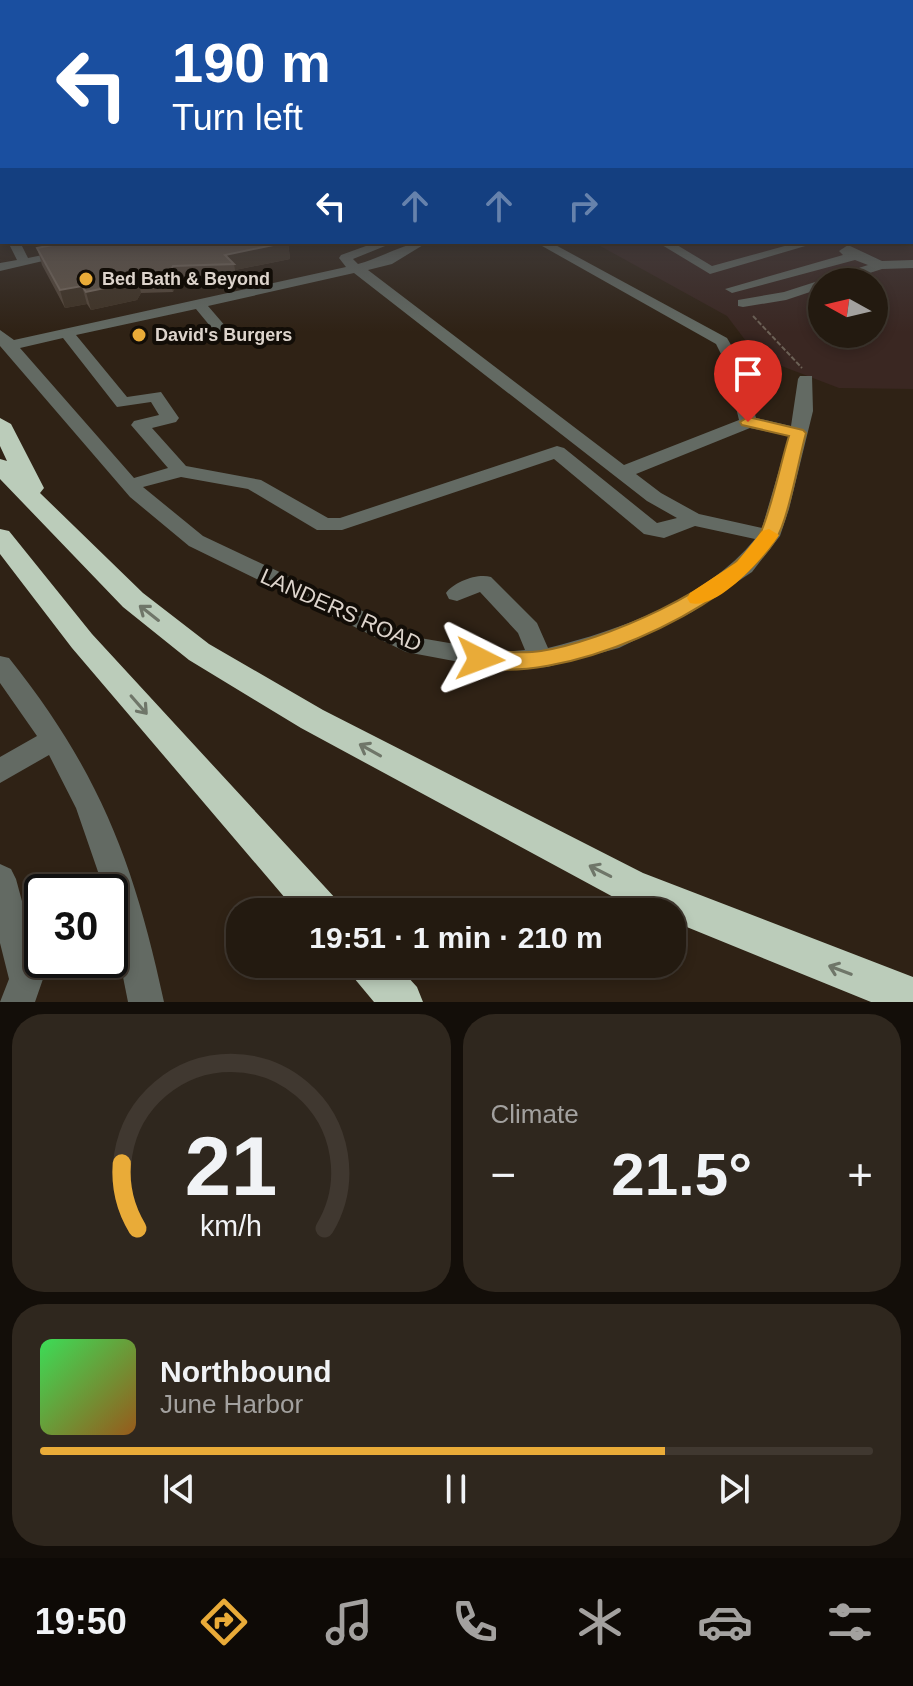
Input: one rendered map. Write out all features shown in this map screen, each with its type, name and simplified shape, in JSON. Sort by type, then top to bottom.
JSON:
[{"type":"highway","points":[[0,424],[40,505]]},
{"type":"highway","points":[[0,466],[133,600],[199,652],[312,719],[630,886],[913,998]]},
{"type":"highway","points":[[0,537],[82,641],[310,898]]},
{"type":"highway","points":[[0,559],[44,592]]},
{"type":"highway","points":[[381,978],[402,1002]]},
{"type":"street","points":[[15,244],[24,262]]},
{"type":"street","points":[[384,244],[345,258],[355,269],[654,497],[693,519],[769,536]]},
{"type":"street","points":[[4,340],[66,333],[355,269],[387,261],[418,244]]},
{"type":"street","points":[[545,244],[722,341],[733,362],[748,422]]},
{"type":"street","points":[[666,244],[710,270],[806,244]]},
{"type":"street","points":[[732,289],[760,282],[841,246],[881,265],[913,275]]},
{"type":"street","points":[[0,267],[76,253]]},
{"type":"street","points":[[898,269],[913,264]]},
{"type":"street","points":[[872,268],[881,265]]},
{"type":"street","points":[[760,282],[786,296]]},
{"type":"street","points":[[743,303],[786,296],[808,289]]},
{"type":"street","points":[[199,304],[225,335]]},
{"type":"street","points":[[66,333],[123,403],[155,396],[170,418],[140,425],[180,471]]},
{"type":"street","name":"LANDERS ROAD","points":[[4,340],[130,485],[155,511],[196,541],[415,646],[480,659],[540,659],[610,642],[663,618],[744,567],[769,536],[804,411],[806,379]]},
{"type":"street","points":[[623,472],[748,422],[798,433]]},
{"type":"street","points":[[130,485],[180,471],[254,484],[324,525],[356,521],[585,443]]},
{"type":"street","points":[[557,452],[651,529],[664,531],[693,519]]},
{"type":"street","points":[[457,593],[483,582],[529,629],[540,659]]},
{"type":"street","points":[[0,665],[54,739],[85,794],[112,862],[137,953],[146,1002]]},
{"type":"street","points":[[0,771],[54,739]]},
{"type":"street","points":[[0,879],[26,979],[17,1002]]},
{"type":"path","points":[[743,303],[795,359],[806,379]]},
{"type":"shaded area","points":[[597,244],[913,244],[913,389],[839,388],[758,357],[727,316]]},
{"type":"building","points":[[58,244],[278,244],[225,255],[234,264],[173,266],[169,274],[137,276],[133,282],[86,292],[82,286],[60,290],[37,248]]},
{"type":"slow traffic","points":[[698,598],[744,567],[769,535]]},
{"type":"place","name":"Bed Bath & Beyond","points":[[86,279]]},
{"type":"place","name":"David's Burgers","points":[[139,335]]},
{"type":"route","points":[[480,659],[540,659],[610,642],[684,606],[744,567],[769,536],[798,433],[748,422]]}]
